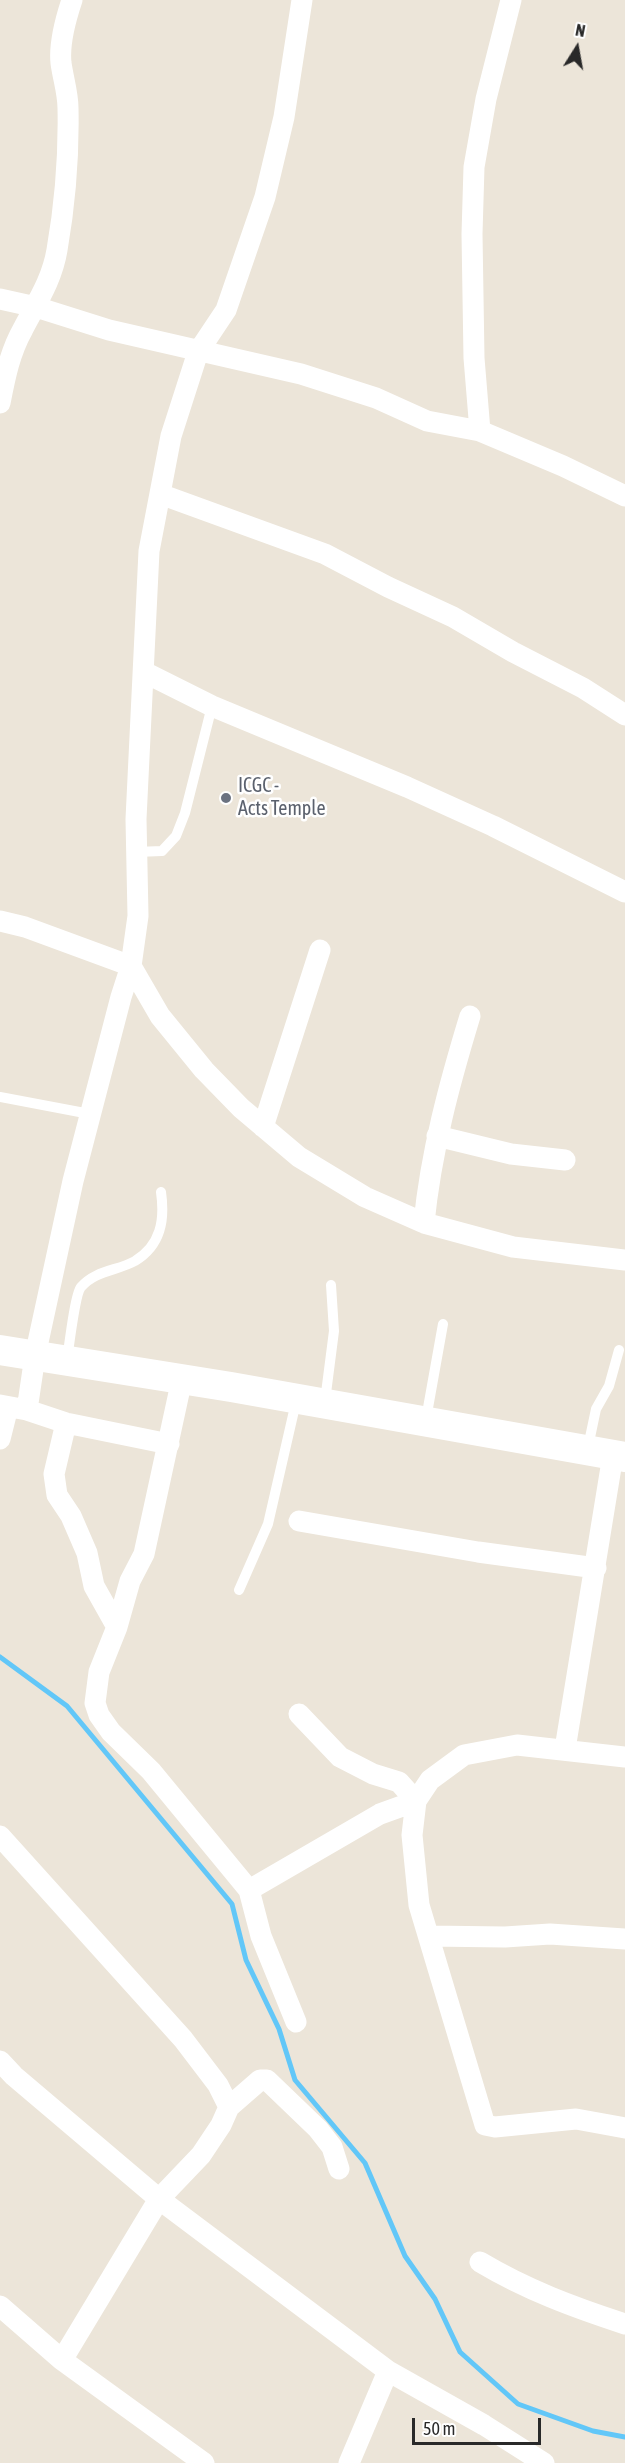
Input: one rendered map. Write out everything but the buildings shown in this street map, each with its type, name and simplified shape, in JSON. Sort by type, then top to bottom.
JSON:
[{"type":"main road","points":[[0,1350],[183,1379],[609,1454]]},
{"type":"street","points":[[0,403],[7,367],[22,330],[36,307],[53,270],[64,196],[68,106],[61,60],[72,0]]},
{"type":"street","points":[[0,1439],[35,1356],[73,1181],[120,996],[131,966],[138,916],[136,852],[149,551],[171,435],[198,352],[226,310],[265,197],[284,117],[302,0]]},
{"type":"street","points":[[480,431],[474,358],[471,234],[474,167],[486,99],[511,0]]},
{"type":"street","points":[[0,299],[36,307],[109,330],[301,374],[376,398],[427,421],[480,431],[563,466],[625,496]]},
{"type":"street","points":[[160,494],[325,554],[453,617],[513,652],[583,688],[625,716]]},
{"type":"street","points":[[144,672],[212,706],[407,787],[493,826],[625,892]]},
{"type":"street","points":[[0,921],[25,927],[131,966],[160,1016],[241,1108],[299,1157],[356,1191],[423,1223],[513,1247],[625,1260]]},
{"type":"street","points":[[263,1127],[320,950]]},
{"type":"street","points":[[423,1223],[428,1175],[470,1016]]},
{"type":"street","points":[[437,1136],[511,1154],[565,1160]]},
{"type":"street","points":[[183,1379],[144,1554],[130,1581],[117,1627],[99,1672],[95,1703],[99,1715],[111,1732],[151,1771],[249,1890],[261,1936],[296,2022]]},
{"type":"street","points":[[12,1407],[66,1423],[169,1444]]},
{"type":"street","points":[[66,1423],[54,1474],[57,1496],[71,1516],[87,1553],[94,1586],[117,1627]]},
{"type":"street","points":[[565,1749],[596,1568],[609,1454]]},
{"type":"street","points":[[299,1521],[478,1552],[596,1568]]},
{"type":"street","points":[[299,1714],[340,1757],[374,1774],[399,1782],[416,1801]]},
{"type":"street","points":[[625,1757],[517,1744],[464,1755],[430,1780],[416,1801],[412,1835],[419,1905],[485,2125],[495,2127],[576,2119],[625,2128]]},
{"type":"street","points":[[249,1890],[380,1814],[416,1801]]},
{"type":"street","points":[[0,1836],[183,2039],[218,2085],[229,2107]]},
{"type":"street","points":[[429,1936],[505,1937],[550,1934],[625,1940]]},
{"type":"street","points":[[0,2061],[14,2076],[159,2199],[388,2371],[484,2425],[544,2463]]},
{"type":"street","points":[[62,2360],[159,2199],[201,2155],[221,2125],[229,2107],[260,2080],[267,2080],[318,2129],[332,2147],[339,2169]]},
{"type":"street","points":[[480,2262],[518,2284],[566,2304],[625,2324]]},
{"type":"street","points":[[0,2306],[62,2360],[204,2463]]},
{"type":"street","points":[[349,2463],[388,2371]]},
{"type":"lane","points":[[136,852],[162,851],[176,836],[185,813],[212,706]]},
{"type":"lane","points":[[0,1097],[90,1114]]},
{"type":"lane","points":[[66,1360],[79,1289],[92,1278],[134,1261],[152,1247],[161,1231],[163,1206],[161,1192]]},
{"type":"lane","points":[[239,1590],[268,1524],[334,1331],[331,1286]]},
{"type":"lane","points":[[425,1422],[443,1324]]},
{"type":"lane","points":[[609,1454],[596,1409],[609,1386],[619,1350]]},
{"type":"waterway","points":[[0,1657],[67,1706],[232,1904],[246,1960],[279,2029],[295,2080],[365,2163],[405,2256],[435,2299],[460,2352],[518,2404],[593,2431],[625,2437]]},
{"type":"place","name":"ICGC - Acts Temple","points":[[226,798]]}]
